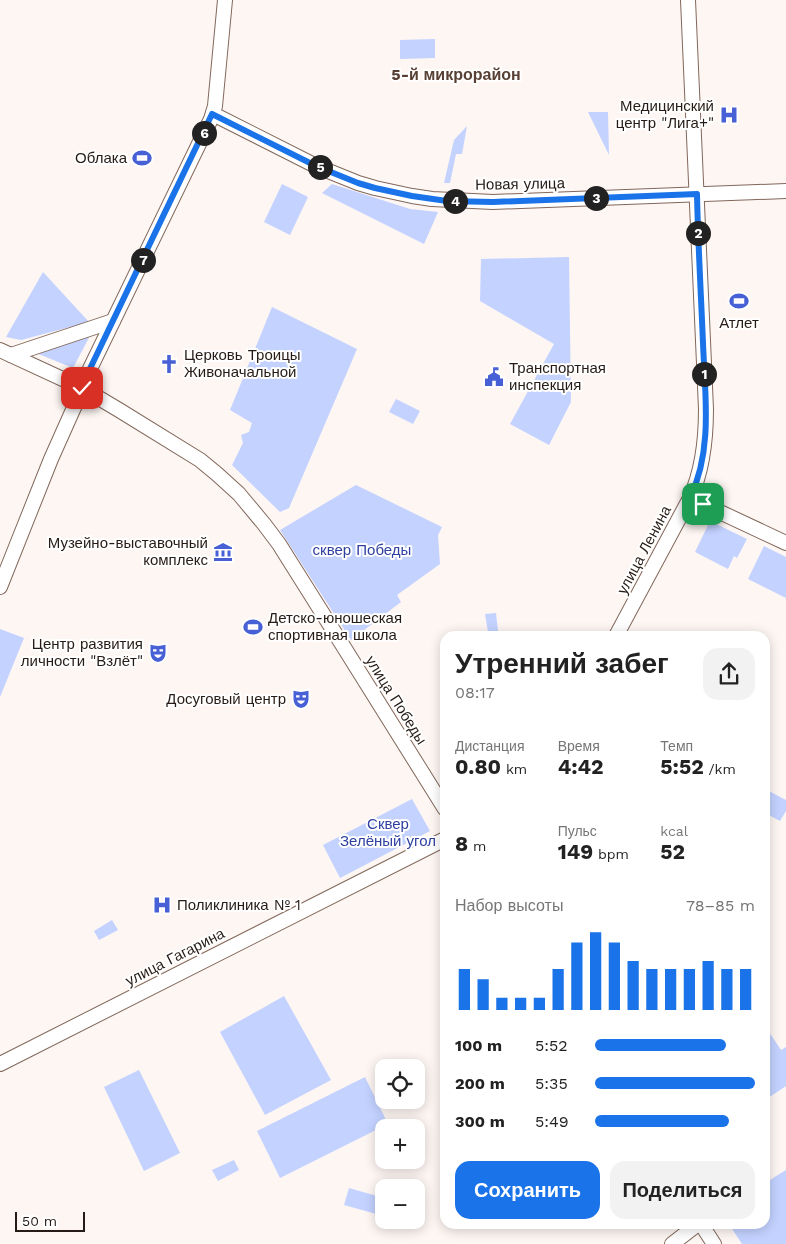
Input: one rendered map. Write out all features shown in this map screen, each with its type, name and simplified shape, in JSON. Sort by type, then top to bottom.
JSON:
[{"type":"street","points":[[0,588],[51,459],[82,388],[212,114],[215,106],[225,0]]},
{"type":"street","name":"улица Ленина","points":[[619,631],[690,498],[699,478],[701,468],[706,422],[688,0]]},
{"type":"street","name":"Новая улица","points":[[212,114],[316,166],[366,185],[412,196],[447,201],[493,202],[786,191]]},
{"type":"street","points":[[5,353],[113,321]]},
{"type":"street","name":"улица Победы","points":[[5,353],[82,388],[119,410],[194,456],[239,494],[279,544],[440,801]]},
{"type":"street","points":[[690,498],[786,543]]},
{"type":"street","name":"улица Гагарина","points":[[0,1064],[440,842]]},
{"type":"street","points":[[672,1244],[693,1229]]},
{"type":"street","points":[[704,1229],[714,1244]]},
{"type":"green space","points":[[435,39],[435,58],[400,59],[400,40]]},
{"type":"green space","points":[[588,112],[608,112],[609,155]]},
{"type":"green space","points":[[467,126],[462,154],[456,154],[450,183],[444,183],[454,140]]},
{"type":"green space","points":[[282,184],[308,197],[290,235],[264,222]]},
{"type":"green space","points":[[332,184],[410,209],[438,212],[424,244],[322,193]]},
{"type":"green space","points":[[569,257],[571,402],[549,445],[510,424],[554,344],[480,301],[481,259]]},
{"type":"green space","points":[[43,272],[89,322],[21,340],[6,337]]},
{"type":"green space","points":[[272,307],[357,349],[289,508],[280,512],[232,465],[243,443],[241,435],[249,432],[252,423],[230,410]]},
{"type":"green space","points":[[92,332],[73,368],[31,351]]},
{"type":"green space","points":[[396,399],[420,411],[413,424],[389,412]]},
{"type":"green space","name":"сквер Победы","points":[[356,485],[442,527],[438,535],[440,564],[397,595],[401,602],[351,640],[280,530]]},
{"type":"green space","points":[[710,521],[747,539],[737,558],[734,556],[728,569],[695,552]]},
{"type":"green space","points":[[764,546],[786,557],[786,598],[748,579]]},
{"type":"green space","points":[[496,613],[498,631],[488,631],[485,614]]},
{"type":"green space","points":[[0,629],[24,638],[0,697]]},
{"type":"green space","points":[[770,792],[786,800],[786,811],[780,821],[770,816]]},
{"type":"green space","name":"Сквер Зелёный угол","points":[[412,799],[430,831],[340,878],[323,845]]},
{"type":"green space","points":[[112,920],[118,930],[99,940],[94,931]]},
{"type":"green space","points":[[284,996],[331,1080],[265,1115],[220,1032]]},
{"type":"green space","points":[[770,1034],[781,1050],[786,1047],[786,1086],[770,1097]]},
{"type":"green space","points":[[139,1070],[180,1153],[144,1171],[104,1087]]},
{"type":"green space","points":[[365,1077],[375,1097],[375,1109],[381,1109],[386,1119],[375,1119],[375,1130],[280,1178],[257,1131]]},
{"type":"green space","points":[[234,1160],[239,1170],[218,1181],[212,1170]]},
{"type":"green space","points":[[786,1170],[786,1244],[742,1244],[732,1229],[770,1229],[770,1180]]},
{"type":"green space","points":[[349,1188],[375,1195],[375,1214],[344,1205]]},
{"type":"place","name":"Медицинский центр \"Лига+\"","points":[[729,115]]},
{"type":"place","name":"Облака","points":[[142,158]]},
{"type":"place","name":"Атлет","points":[[739,301]]},
{"type":"place","name":"Церковь Троицы Живоначальной","points":[[169,364]]},
{"type":"place","name":"Транспортная инспекция","points":[[494,377]]},
{"type":"place","name":"Музейно-выставочный комплекс","points":[[223,552]]},
{"type":"place","name":"Детско-юношеская спортивная школа","points":[[253,627]]},
{"type":"place","name":"Центр развития личности \"Взлёт\"","points":[[158,653]]},
{"type":"place","name":"Досуговый центр","points":[[301,699]]},
{"type":"place","name":"Поликлиника № 1","points":[[162,905]]},
{"type":"district","name":"5-й микрорайон","points":[[456,74]]},
{"type":"route","points":[[82,388],[212,114],[316,166],[358,183],[412,196],[447,201],[493,202],[697,194],[706,422],[699,478],[690,498],[703,504]]}]
